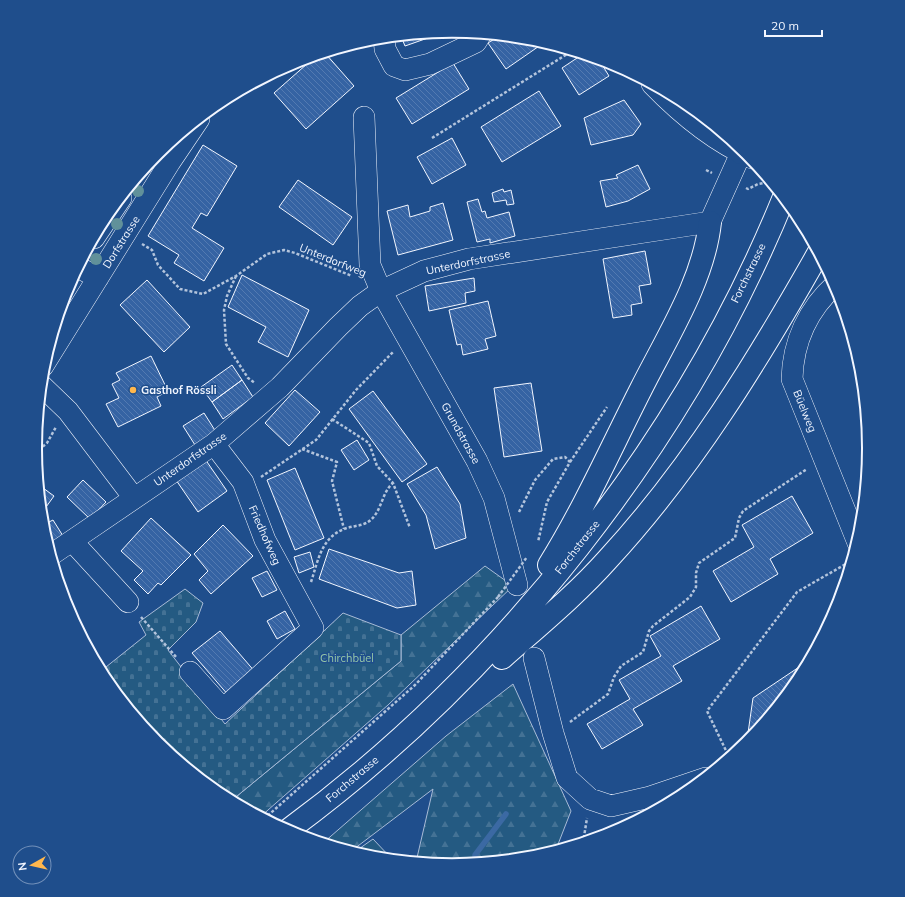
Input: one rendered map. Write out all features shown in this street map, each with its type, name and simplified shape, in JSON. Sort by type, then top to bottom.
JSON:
[{"type":"highway","name":"Forchstrasse","points":[[292,827],[354,778],[493,657],[616,496],[648,450],[711,346],[756,259],[781,203]]},
{"type":"highway","name":"Forchstrasse","points":[[308,832],[341,807],[415,743],[493,657],[591,553],[660,457],[696,399],[740,322],[790,215]]},
{"type":"highway","points":[[493,657],[578,515],[689,292],[704,258],[710,222]]},
{"type":"highway","points":[[493,657],[584,584],[638,525],[680,471],[727,403],[788,306],[816,257]]},
{"type":"street","points":[[385,44],[385,49],[394,66],[405,70],[430,64],[476,42],[478,39]]},
{"type":"street","points":[[666,98],[697,125],[715,138],[729,146]]},
{"type":"street","name":"Grundstrasse","points":[[364,117],[370,265],[381,291],[477,461],[494,498],[506,537],[517,585]]},
{"type":"street","name":"Dorfstrasse","points":[[55,347],[98,278],[163,158]]},
{"type":"street","points":[[710,222],[743,158]]},
{"type":"street","name":"Unterdorfstrasse","points":[[55,552],[214,444],[271,396],[360,306],[381,291],[424,271],[470,259],[710,222]]},
{"type":"street","points":[[83,270],[98,278]]},
{"type":"street","name":"Büelweg","points":[[831,289],[818,304],[803,328],[797,342],[793,360],[792,379],[854,533]]},
{"type":"street","points":[[47,390],[68,411],[134,498]]},
{"type":"street","name":"Friedhofweg","points":[[190,672],[223,709],[313,628],[265,540],[242,482],[214,444]]},
{"type":"street","points":[[72,541],[128,602]]},
{"type":"street","points":[[534,658],[553,733],[568,778],[590,799],[611,806],[650,797],[689,784]]},
{"type":"path","points":[[432,138],[567,54]]},
{"type":"path","points":[[752,187],[765,183]]},
{"type":"path","name":"Unterdorfweg","points":[[137,241],[152,250],[158,265],[180,289],[203,294],[236,276],[266,254],[284,250],[348,274],[381,291]]},
{"type":"path","points":[[236,276],[227,296],[224,310],[226,344],[248,378],[271,396]]},
{"type":"path","points":[[259,478],[316,440],[332,418],[356,390],[408,337]]},
{"type":"path","points":[[332,418],[369,443],[376,466],[393,483],[410,528]]},
{"type":"path","points":[[42,447],[47,443],[57,424]]},
{"type":"path","points":[[302,449],[337,462],[332,481],[344,529]]},
{"type":"path","points":[[506,537],[535,480],[553,459],[565,457],[570,462],[547,502],[537,545]]},
{"type":"path","points":[[580,716],[608,694],[614,677],[621,666],[643,652],[649,631],[653,626],[690,597],[696,587],[696,573],[699,563],[735,538],[739,518],[743,512],[824,458]]},
{"type":"path","points":[[285,579],[294,573],[310,585],[324,544],[344,529],[368,522],[377,512],[388,488],[393,483]]},
{"type":"path","points":[[268,815],[415,685],[498,598],[530,553]]},
{"type":"path","points":[[727,753],[707,711],[797,592],[846,564]]},
{"type":"path","points":[[128,602],[190,672]]},
{"type":"path","points":[[584,837],[590,799]]},
{"type":"green space","points":[[485,566],[513,586],[388,705],[264,813],[236,797],[401,661],[401,635]]},
{"type":"green space","name":"Chirchbüel","points":[[185,589],[203,603],[196,622],[168,650],[225,724],[343,613],[401,635],[401,661],[236,797],[203,774],[162,739],[127,698],[105,668],[146,635],[139,622]]},
{"type":"green space","points":[[513,684],[571,811],[558,845],[533,851],[479,858],[452,859],[417,857],[433,789],[356,847],[328,839],[446,736]]},
{"type":"green space","points":[[373,839],[386,853],[372,851],[360,848]]},
{"type":"building","points":[[425,39],[405,46],[403,42]]},
{"type":"building","points":[[492,40],[538,47],[506,69],[488,43]]},
{"type":"building","points":[[329,57],[354,86],[306,129],[274,93],[305,65]]},
{"type":"building","points":[[577,58],[603,67],[609,76],[579,95],[562,68]]},
{"type":"building","points":[[453,63],[469,89],[412,124],[396,98]]},
{"type":"building","points":[[539,91],[561,126],[502,162],[481,127]]},
{"type":"building","points":[[624,100],[641,124],[633,135],[591,145],[584,118]]},
{"type":"building","points":[[452,138],[466,165],[432,184],[417,157]]},
{"type":"building","points":[[203,145],[237,166],[207,216],[201,213],[192,228],[224,248],[204,281],[174,263],[179,255],[148,236]]},
{"type":"building","points":[[638,165],[650,189],[628,201],[606,207],[600,181],[618,178],[616,175]]},
{"type":"building","points":[[298,180],[352,217],[333,245],[279,207]]},
{"type":"building","points":[[503,189],[504,192],[511,190],[514,204],[507,205],[506,200],[494,202],[492,193]]},
{"type":"building","points":[[478,199],[482,212],[485,211],[487,218],[509,212],[515,236],[490,243],[490,239],[477,242],[467,202]]},
{"type":"building","points":[[443,203],[453,240],[398,255],[387,211],[408,205],[410,217],[430,211],[430,207]]},
{"type":"building","points":[[645,251],[651,284],[639,286],[642,303],[631,305],[632,315],[613,318],[603,259]]},
{"type":"building","points":[[242,275],[309,310],[288,357],[258,342],[266,327],[228,307]]},
{"type":"building","points":[[474,278],[475,291],[465,293],[466,303],[429,311],[425,286]]},
{"type":"building","points":[[147,280],[190,327],[164,352],[120,305]]},
{"type":"building","points":[[488,301],[496,336],[485,339],[488,349],[463,355],[461,344],[457,345],[449,310]]},
{"type":"building","points":[[151,356],[168,391],[157,397],[161,406],[118,427],[106,404],[119,398],[112,384],[120,380],[116,373]]},
{"type":"building","points":[[232,365],[242,380],[212,402],[201,387]]},
{"type":"building","points":[[242,380],[253,397],[223,419],[212,402]]},
{"type":"building","points":[[531,383],[542,451],[504,457],[494,388]]},
{"type":"building","points":[[295,390],[320,412],[289,446],[265,423]]},
{"type":"building","points":[[373,391],[427,464],[402,482],[349,409]]},
{"type":"building","points":[[204,413],[216,432],[195,445],[183,426]]},
{"type":"building","points":[[357,440],[369,460],[354,470],[341,450]]},
{"type":"building","points":[[205,459],[227,491],[198,512],[176,480]]},
{"type":"building","points":[[437,467],[460,504],[466,538],[435,549],[426,515],[407,484]]},
{"type":"building","points":[[295,468],[324,538],[295,550],[267,480]]},
{"type":"building","points":[[83,480],[106,502],[90,519],[67,497]]},
{"type":"building","points":[[45,489],[54,496],[47,506]]},
{"type":"building","points":[[792,496],[813,533],[770,559],[778,574],[731,602],[713,571],[754,547],[742,525]]},
{"type":"building","points":[[151,518],[191,555],[161,585],[158,583],[148,594],[134,580],[143,571],[121,551]]},
{"type":"building","points":[[53,520],[63,536],[53,542],[50,529],[49,522]]},
{"type":"building","points":[[223,525],[253,556],[211,594],[199,580],[208,571],[194,554]]},
{"type":"building","points":[[329,549],[399,573],[412,571],[416,605],[397,608],[319,579]]},
{"type":"building","points":[[310,552],[314,567],[299,573],[294,557]]},
{"type":"building","points":[[267,571],[277,590],[262,597],[252,578]]},
{"type":"building","points":[[701,606],[720,639],[673,666],[682,681],[633,709],[643,725],[602,749],[587,724],[630,699],[619,680],[661,656],[650,636]]},
{"type":"building","points":[[285,611],[295,629],[277,639],[267,621]]},
{"type":"building","points":[[220,631],[256,673],[229,696],[192,653]]},
{"type":"building","points":[[801,666],[778,698],[748,733],[753,698]]},
{"type":"waterway","points":[[475,858],[475,855],[506,814]]},
{"type":"place","name":"Gasthof Rössli","points":[[133,390]]}]
